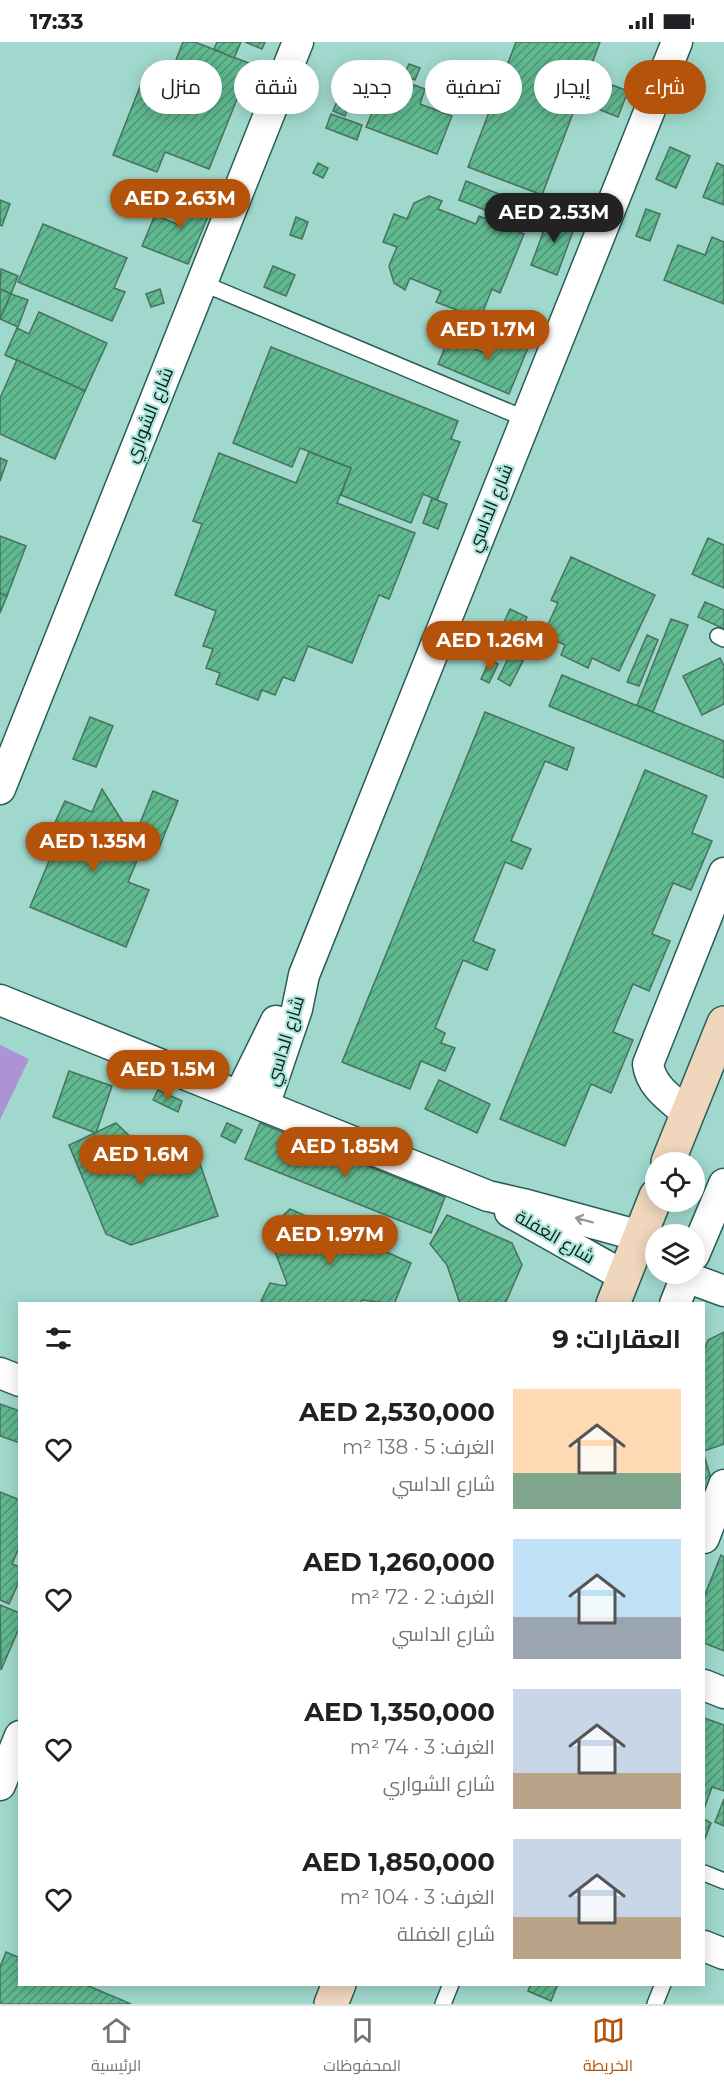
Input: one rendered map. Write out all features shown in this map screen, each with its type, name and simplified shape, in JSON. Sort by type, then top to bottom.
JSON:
[{"type":"street","name":"شارع الشواري","points":[[0,789],[298,42]]},
{"type":"street","name":"شارع الداسي","points":[[252,1101],[297,1009],[304,975],[677,42]]},
{"type":"street","points":[[687,1113],[651,1079],[648,1064],[724,873]]},
{"type":"street","name":"شارع الغفلة","points":[[0,1000],[488,1196],[640,1236]]},
{"type":"street","points":[[672,1152],[724,1023]]},
{"type":"street","points":[[705,1230],[724,1184]]},
{"type":"street","name":"شارع الغفلة","points":[[488,1196],[619,1290]]},
{"type":"street","points":[[619,1290],[650,1212]]},
{"type":"street","points":[[705,1284],[724,1291]]},
{"type":"street","points":[[0,1373],[18,1380]]},
{"type":"street","points":[[705,1535],[724,1485]]},
{"type":"street","points":[[705,1685],[724,1694]]},
{"type":"street","points":[[0,1785],[18,1741]]},
{"type":"street","points":[[705,1946],[724,1954]]},
{"type":"street","points":[[331,2004],[338,1986]]},
{"type":"lane","points":[[202,283],[526,418]]},
{"type":"lane","points":[[705,1873],[724,1881]]},
{"type":"lane","points":[[443,2004],[450,1986]]},
{"type":"lane","points":[[655,2004],[662,1986]]},
{"type":"shaded area","points":[[0,1045],[29,1059],[0,1120]]},
{"type":"building","points":[[183,42],[195,42],[241,60],[234,60],[234,106],[209,169],[165,152],[157,172],[113,155],[140,87],[140,114],[222,114],[222,60],[176,60]]},
{"type":"building","points":[[217,42],[241,42],[234,58],[214,49]]},
{"type":"building","points":[[245,42],[265,42],[262,49]]},
{"type":"building","points":[[516,42],[600,42],[593,60],[534,60],[534,114],[573,114],[542,195],[468,167],[488,114],[522,114],[522,60],[509,60]]},
{"type":"building","points":[[413,65],[420,68],[415,80],[413,79]]},
{"type":"building","points":[[413,85],[425,89],[420,104],[425,106],[425,114],[452,116],[437,154],[366,127],[371,114],[413,114]]},
{"type":"building","points":[[612,85],[624,90],[624,101],[618,117],[610,114]]},
{"type":"building","points":[[331,114],[362,125],[357,140],[326,128]]},
{"type":"building","points":[[670,147],[690,156],[676,188],[656,179]]},
{"type":"building","points":[[318,163],[328,168],[323,178],[313,173]]},
{"type":"building","points":[[717,163],[724,166],[724,205],[703,197]]},
{"type":"building","points":[[466,181],[550,214],[543,232],[459,200]]},
{"type":"building","points":[[190,193],[214,202],[188,264],[142,246],[155,215],[177,224]]},
{"type":"building","points":[[429,196],[442,201],[438,209],[476,224],[479,216],[524,234],[500,293],[492,289],[480,319],[436,302],[441,291],[410,278],[405,290],[394,283],[389,266],[397,247],[383,242],[394,214],[407,219],[414,203]]},
{"type":"building","points":[[0,200],[10,204],[2,226],[0,225]]},
{"type":"building","points":[[646,209],[660,214],[650,241],[636,236]]},
{"type":"building","points":[[550,214],[576,223],[557,275],[531,265]]},
{"type":"building","points":[[296,217],[308,222],[302,239],[290,235]]},
{"type":"building","points":[[43,224],[127,258],[114,288],[125,292],[112,321],[18,282]]},
{"type":"building","points":[[712,237],[724,242],[724,304],[664,280],[678,245],[705,255]]},
{"type":"building","points":[[273,266],[295,275],[286,296],[264,287]]},
{"type":"building","points":[[1,269],[18,276],[11,294],[0,289]]},
{"type":"building","points":[[0,289],[11,294],[0,319]]},
{"type":"building","points":[[160,289],[164,303],[151,307],[146,294]]},
{"type":"building","points":[[11,294],[28,300],[18,327],[0,319]]},
{"type":"building","points":[[39,312],[107,343],[85,391],[5,355],[17,328],[29,334]]},
{"type":"building","points":[[498,330],[530,343],[509,394],[438,364],[449,338],[487,354]]},
{"type":"building","points":[[271,347],[458,421],[451,439],[460,442],[437,500],[423,494],[411,523],[341,495],[351,468],[300,448],[292,467],[233,443]]},
{"type":"building","points":[[17,360],[85,391],[55,459],[0,434],[0,398]]},
{"type":"building","points":[[309,452],[351,468],[337,503],[415,533],[389,599],[379,595],[352,663],[308,646],[294,681],[283,677],[275,695],[262,690],[258,700],[216,684],[220,673],[206,668],[213,649],[203,646],[216,611],[175,595],[202,524],[193,521],[219,453],[296,483]]},
{"type":"building","points":[[0,458],[7,461],[0,481]]},
{"type":"building","points":[[432,498],[447,504],[438,529],[423,523]]},
{"type":"building","points":[[0,536],[26,546],[7,596],[0,593]]},
{"type":"building","points":[[708,538],[724,545],[724,588],[692,574]]},
{"type":"building","points":[[571,557],[655,595],[619,671],[592,658],[588,668],[561,655],[565,645],[543,635],[558,603],[551,600]]},
{"type":"building","points":[[0,593],[7,596],[0,613]]},
{"type":"building","points":[[705,602],[724,610],[724,629],[698,617]]},
{"type":"building","points":[[510,609],[527,617],[510,655],[493,647]]},
{"type":"building","points":[[671,619],[688,625],[653,712],[637,705]]},
{"type":"building","points":[[647,635],[658,640],[639,686],[627,682]]},
{"type":"building","points":[[510,655],[523,661],[510,686],[498,679]]},
{"type":"building","points":[[720,658],[724,666],[724,704],[702,715],[683,676]]},
{"type":"building","points":[[490,660],[498,664],[489,683],[481,679]]},
{"type":"building","points":[[562,675],[724,741],[724,778],[549,706]]},
{"type":"building","points":[[485,712],[574,748],[567,770],[545,761],[511,841],[531,849],[522,869],[505,862],[473,941],[495,950],[487,970],[463,960],[435,1028],[445,1033],[441,1043],[455,1048],[445,1071],[421,1061],[410,1089],[342,1062]]},
{"type":"building","points":[[90,717],[113,726],[96,767],[73,759]]},
{"type":"building","points":[[645,770],[707,796],[692,833],[712,841],[691,890],[673,883],[652,934],[670,941],[649,991],[633,984],[613,1032],[633,1040],[611,1093],[591,1084],[565,1146],[500,1119]]},
{"type":"building","points":[[102,789],[141,851],[128,882],[149,890],[126,947],[30,907],[61,832],[52,829],[65,801],[92,812]]},
{"type":"building","points":[[153,791],[178,801],[159,848],[134,838]]},
{"type":"building","points":[[69,1071],[112,1086],[96,1133],[53,1117]]},
{"type":"building","points":[[439,1080],[490,1104],[477,1133],[425,1109]]},
{"type":"building","points":[[158,1090],[182,1101],[178,1112],[153,1100]]},
{"type":"building","points":[[116,1123],[136,1142],[171,1155],[197,1155],[218,1216],[131,1245],[106,1234],[69,1145]]},
{"type":"building","points":[[227,1123],[242,1130],[235,1143],[221,1136]]},
{"type":"building","points":[[260,1123],[445,1197],[431,1233],[245,1159]]},
{"type":"building","points":[[290,1209],[411,1263],[395,1302],[362,1300],[362,1302],[263,1302],[261,1301],[270,1283],[285,1286],[287,1283],[267,1231]]},
{"type":"building","points":[[447,1215],[512,1243],[522,1265],[506,1302],[459,1302],[447,1265],[430,1244]]},
{"type":"building","points":[[724,1332],[724,1444],[705,1451],[705,1348],[708,1340]]},
{"type":"building","points":[[0,1404],[18,1410],[18,1442],[0,1436]]},
{"type":"building","points":[[705,1458],[712,1482],[705,1495]]},
{"type":"building","points":[[0,1492],[18,1499],[18,1550],[12,1564],[18,1566],[18,1584],[9,1604],[0,1600]]},
{"type":"building","points":[[721,1555],[724,1557],[724,1651],[705,1643],[705,1595]]},
{"type":"building","points":[[0,1605],[18,1612],[18,1631],[1,1670]]},
{"type":"building","points":[[705,1718],[724,1725],[724,1791],[712,1787],[705,1806]]},
{"type":"building","points":[[724,1799],[724,1826],[715,1822]]},
{"type":"building","points":[[705,1820],[711,1823],[705,1838]]},
{"type":"building","points":[[6,1952],[18,1957],[18,1986],[89,1986],[131,2004],[0,2004],[0,1967]]},
{"type":"building","points":[[530,1986],[557,1986],[551,2001],[528,1991]]}]
